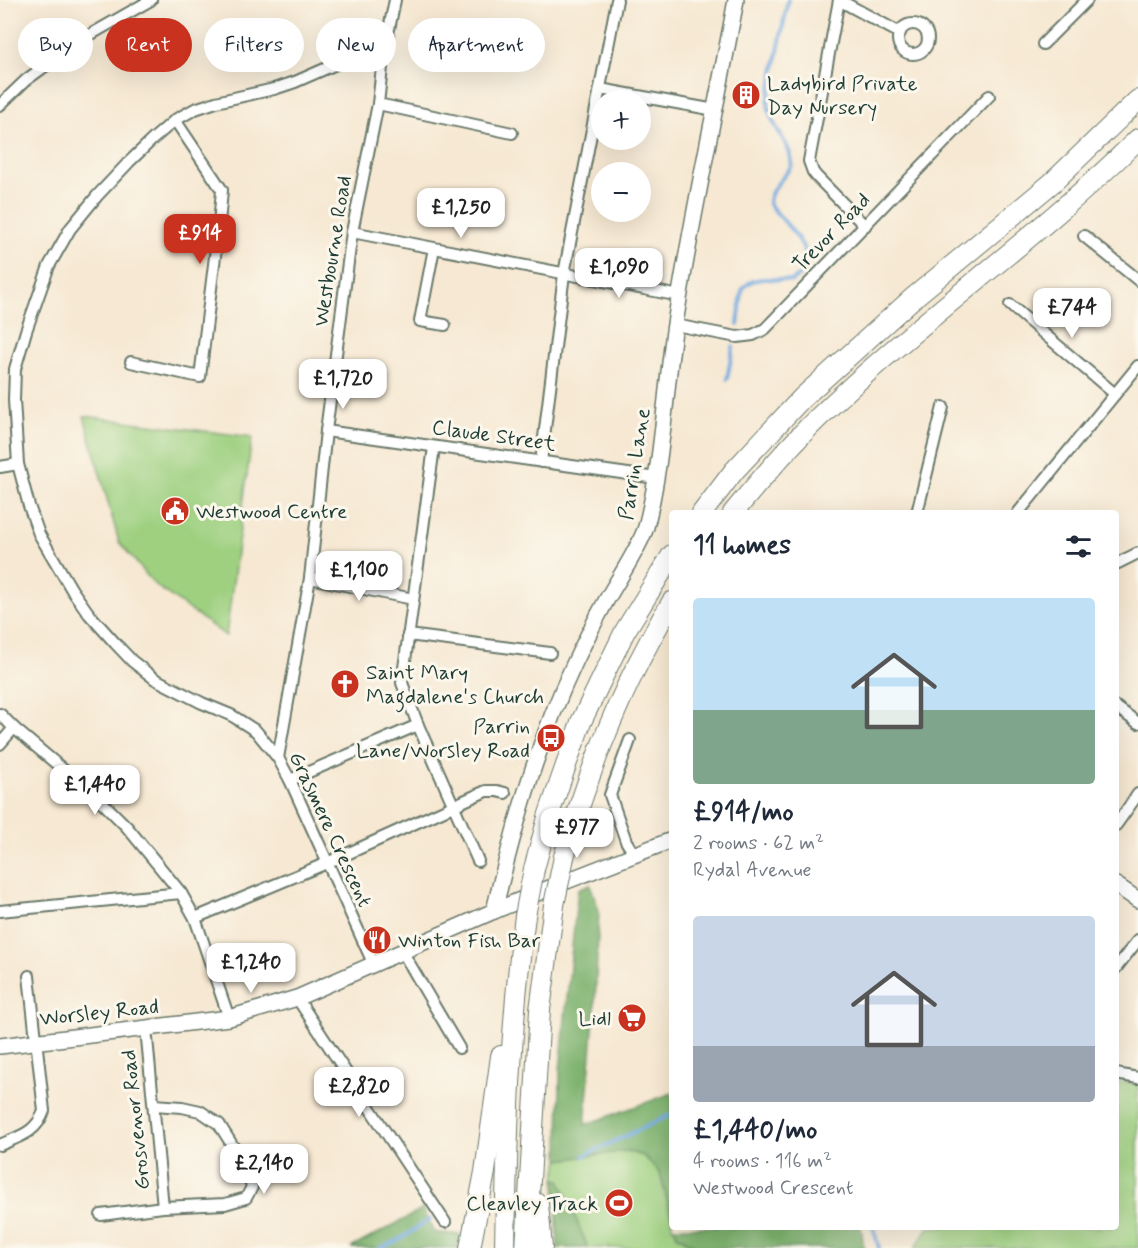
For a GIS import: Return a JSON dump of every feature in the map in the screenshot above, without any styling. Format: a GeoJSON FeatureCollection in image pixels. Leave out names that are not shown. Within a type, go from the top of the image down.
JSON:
{"type":"FeatureCollection","features":[{"type":"Feature","properties":{"kind":"highway"},"geometry":{"type":"LineString","coordinates":[[704,510],[734,471],[802,398],[913,298],[1053,182],[1138,100]]}},
{"type":"Feature","properties":{"kind":"highway"},"geometry":{"type":"LineString","coordinates":[[736,510],[784,452],[818,417],[881,361],[1070,204],[1138,139]]}},
{"type":"Feature","properties":{"kind":"highway"},"geometry":{"type":"LineString","coordinates":[[470,1248],[485,1172],[501,1056],[517,976],[525,916],[534,869],[549,814],[581,722],[625,631],[669,560]]}},
{"type":"Feature","properties":{"kind":"highway"},"geometry":{"type":"LineString","coordinates":[[526,1248],[540,1010],[554,904],[564,857],[590,775],[606,735],[648,644],[669,607]]}},
{"type":"Feature","properties":{"kind":"highway"},"geometry":{"type":"LineString","coordinates":[[505,1248],[517,976]]}},
{"type":"Feature","properties":{"kind":"highway"},"geometry":{"type":"LineString","coordinates":[[532,1169],[539,1209],[542,1248]]}},
{"type":"Feature","properties":{"kind":"main road","name":"Parrin Lane"},"geometry":{"type":"LineString","coordinates":[[495,911],[522,800],[548,727],[574,664],[645,529],[656,478],[675,325],[736,0]]}},
{"type":"Feature","properties":{"kind":"main road","name":"Worsley Road"},"geometry":{"type":"LineString","coordinates":[[0,1046],[229,1018],[297,998],[495,911],[669,841]]}},
{"type":"Feature","properties":{"kind":"main road"},"geometry":{"type":"LineString","coordinates":[[1119,887],[1138,900]]}},
{"type":"Feature","properties":{"kind":"street","name":"Westbourne Road"},"geometry":{"type":"LineString","coordinates":[[391,18],[395,0]]}},
{"type":"Feature","properties":{"kind":"street"},"geometry":{"type":"LineString","coordinates":[[541,462],[564,274],[617,0]]}},
{"type":"Feature","properties":{"kind":"street"},"geometry":{"type":"LineString","coordinates":[[865,226],[817,177],[809,161],[839,0],[900,33]]}},
{"type":"Feature","properties":{"kind":"street"},"geometry":{"type":"LineString","coordinates":[[1043,44],[1087,0]]}},
{"type":"Feature","properties":{"kind":"street"},"geometry":{"type":"LineString","coordinates":[[0,105],[26,80],[81,40],[148,1]]}},
{"type":"Feature","properties":{"kind":"street","name":"Grasmere Crescent"},"geometry":{"type":"LineString","coordinates":[[318,72],[274,89],[216,102],[175,120],[129,162],[70,229],[49,267],[32,312],[15,369],[14,400],[18,464],[28,506],[39,534],[89,614],[132,660],[155,679],[244,723],[264,740],[278,758],[374,965]]}},
{"type":"Feature","properties":{"kind":"street","name":"Westbourne Road"},"geometry":{"type":"LineString","coordinates":[[278,758],[310,578],[326,431],[352,232],[378,104],[381,72]]}},
{"type":"Feature","properties":{"kind":"street"},"geometry":{"type":"LineString","coordinates":[[600,89],[715,110]]}},
{"type":"Feature","properties":{"kind":"street","name":"Trevor Road"},"geometry":{"type":"LineString","coordinates":[[675,325],[745,337],[769,325],[989,96]]}},
{"type":"Feature","properties":{"kind":"street"},"geometry":{"type":"LineString","coordinates":[[378,104],[512,133]]}},
{"type":"Feature","properties":{"kind":"street"},"geometry":{"type":"LineString","coordinates":[[132,362],[201,377],[222,190],[175,120]]}},
{"type":"Feature","properties":{"kind":"street"},"geometry":{"type":"LineString","coordinates":[[352,232],[680,296]]}},
{"type":"Feature","properties":{"kind":"street"},"geometry":{"type":"LineString","coordinates":[[1084,236],[1138,280]]}},
{"type":"Feature","properties":{"kind":"street"},"geometry":{"type":"LineString","coordinates":[[435,248],[420,321],[445,325]]}},
{"type":"Feature","properties":{"kind":"street"},"geometry":{"type":"LineString","coordinates":[[1010,306],[1115,394]]}},
{"type":"Feature","properties":{"kind":"street"},"geometry":{"type":"LineString","coordinates":[[1020,510],[1138,366]]}},
{"type":"Feature","properties":{"kind":"street"},"geometry":{"type":"LineString","coordinates":[[918,510],[943,407]]}},
{"type":"Feature","properties":{"kind":"street","name":"Claude Street"},"geometry":{"type":"LineString","coordinates":[[326,431],[656,478]]}},
{"type":"Feature","properties":{"kind":"street"},"geometry":{"type":"LineString","coordinates":[[434,447],[402,683],[478,861]]}},
{"type":"Feature","properties":{"kind":"street"},"geometry":{"type":"LineString","coordinates":[[0,467],[18,464]]}},
{"type":"Feature","properties":{"kind":"street"},"geometry":{"type":"LineString","coordinates":[[1119,562],[1138,553]]}},
{"type":"Feature","properties":{"kind":"street"},"geometry":{"type":"LineString","coordinates":[[310,578],[413,599]]}},
{"type":"Feature","properties":{"kind":"street"},"geometry":{"type":"LineString","coordinates":[[408,635],[550,653]]}},
{"type":"Feature","properties":{"kind":"street"},"geometry":{"type":"LineString","coordinates":[[1119,709],[1138,723]]}},
{"type":"Feature","properties":{"kind":"street"},"geometry":{"type":"LineString","coordinates":[[0,714],[104,804],[127,827],[181,893],[195,918],[229,1018]]}},
{"type":"Feature","properties":{"kind":"street"},"geometry":{"type":"LineString","coordinates":[[290,780],[418,725]]}},
{"type":"Feature","properties":{"kind":"street"},"geometry":{"type":"LineString","coordinates":[[0,744],[14,728]]}},
{"type":"Feature","properties":{"kind":"street"},"geometry":{"type":"LineString","coordinates":[[630,740],[610,795],[626,841],[634,854]]}},
{"type":"Feature","properties":{"kind":"street"},"geometry":{"type":"LineString","coordinates":[[195,918],[327,863],[486,790],[505,793]]}},
{"type":"Feature","properties":{"kind":"street"},"geometry":{"type":"LineString","coordinates":[[1119,821],[1138,794]]}},
{"type":"Feature","properties":{"kind":"street"},"geometry":{"type":"LineString","coordinates":[[0,911],[181,893]]}},
{"type":"Feature","properties":{"kind":"street"},"geometry":{"type":"LineString","coordinates":[[1119,964],[1138,939]]}},
{"type":"Feature","properties":{"kind":"street"},"geometry":{"type":"LineString","coordinates":[[402,951],[459,1048]]}},
{"type":"Feature","properties":{"kind":"street"},"geometry":{"type":"LineString","coordinates":[[0,1145],[29,1132],[41,1119],[44,1111],[29,976]]}},
{"type":"Feature","properties":{"kind":"street"},"geometry":{"type":"LineString","coordinates":[[297,998],[445,1222]]}},
{"type":"Feature","properties":{"kind":"street","name":"Grosvenor Road"},"geometry":{"type":"LineString","coordinates":[[146,1028],[164,1207]]}},
{"type":"Feature","properties":{"kind":"street"},"geometry":{"type":"LineString","coordinates":[[1119,1074],[1138,1077]]}},
{"type":"Feature","properties":{"kind":"street"},"geometry":{"type":"LineString","coordinates":[[101,1215],[164,1207],[225,1204],[246,1198],[252,1186],[246,1167],[219,1124],[200,1111],[154,1105]]}},
{"type":"Feature","properties":{"kind":"green space"},"geometry":{"type":"Polygon","coordinates":[[[84,416],[252,437],[226,636],[155,585],[119,542],[84,416]]]}},
{"type":"Feature","properties":{"kind":"green space"},"geometry":{"type":"Polygon","coordinates":[[[590,884],[599,910],[595,1007],[585,1125],[669,1094],[669,1208],[660,1173],[644,1156],[626,1151],[559,1160],[560,1070],[578,889],[590,884]]]}},
{"type":"Feature","properties":{"kind":"green space"},"geometry":{"type":"Polygon","coordinates":[[[1119,1081],[1138,1084],[1138,1248],[915,1248],[927,1230],[1119,1230],[1119,1081]]]}},
{"type":"Feature","properties":{"kind":"green space","name":"Cleavley Track"},"geometry":{"type":"Polygon","coordinates":[[[626,1151],[644,1156],[660,1173],[669,1208],[669,1230],[675,1230],[677,1236],[699,1248],[588,1248],[560,1180],[555,1179],[559,1160],[626,1151]]]}},
{"type":"Feature","properties":{"kind":"green space"},"geometry":{"type":"Polygon","coordinates":[[[555,1179],[560,1180],[588,1248],[558,1248],[555,1179]]]}},
{"type":"Feature","properties":{"kind":"green space"},"geometry":{"type":"Polygon","coordinates":[[[423,1209],[434,1232],[461,1235],[458,1248],[351,1248],[423,1209]]]}},
{"type":"Feature","properties":{"kind":"green space"},"geometry":{"type":"Polygon","coordinates":[[[675,1230],[861,1230],[864,1248],[699,1248],[677,1235],[675,1230]]]}},
{"type":"Feature","properties":{"kind":"waterway"},"geometry":{"type":"LineString","coordinates":[[738,325],[742,291],[746,285],[764,279],[792,281],[805,267],[805,251],[800,242],[769,204],[771,193],[792,165],[790,153],[773,122],[768,103],[788,0]]}},
{"type":"Feature","properties":{"kind":"waterway"},"geometry":{"type":"LineString","coordinates":[[727,379],[733,347]]}},
{"type":"Feature","properties":{"kind":"waterway"},"geometry":{"type":"LineString","coordinates":[[584,1156],[669,1115]]}},
{"type":"Feature","properties":{"kind":"waterway"},"geometry":{"type":"LineString","coordinates":[[380,1248],[399,1240],[430,1219]]}},
{"type":"Feature","properties":{"kind":"waterway"},"geometry":{"type":"LineString","coordinates":[[874,1230],[879,1248]]}},
{"type":"Feature","properties":{"kind":"place","name":"Ladybird Private Day Nursery"},"geometry":{"type":"Point","coordinates":[746,95]}},
{"type":"Feature","properties":{"kind":"place","name":"Westwood Centre"},"geometry":{"type":"Point","coordinates":[175,511]}},
{"type":"Feature","properties":{"kind":"place","name":"Saint Mary Magdalene's Church"},"geometry":{"type":"Point","coordinates":[345,684]}},
{"type":"Feature","properties":{"kind":"place","name":"Parrin Lane/Worsley Road"},"geometry":{"type":"Point","coordinates":[551,738]}},
{"type":"Feature","properties":{"kind":"place","name":"Winton Fish Bar"},"geometry":{"type":"Point","coordinates":[377,940]}},
{"type":"Feature","properties":{"kind":"place","name":"Lidl"},"geometry":{"type":"Point","coordinates":[632,1018]}},
{"type":"Feature","properties":{"kind":"place","name":"Cleavley Track"},"geometry":{"type":"Point","coordinates":[619,1203]}}]}
